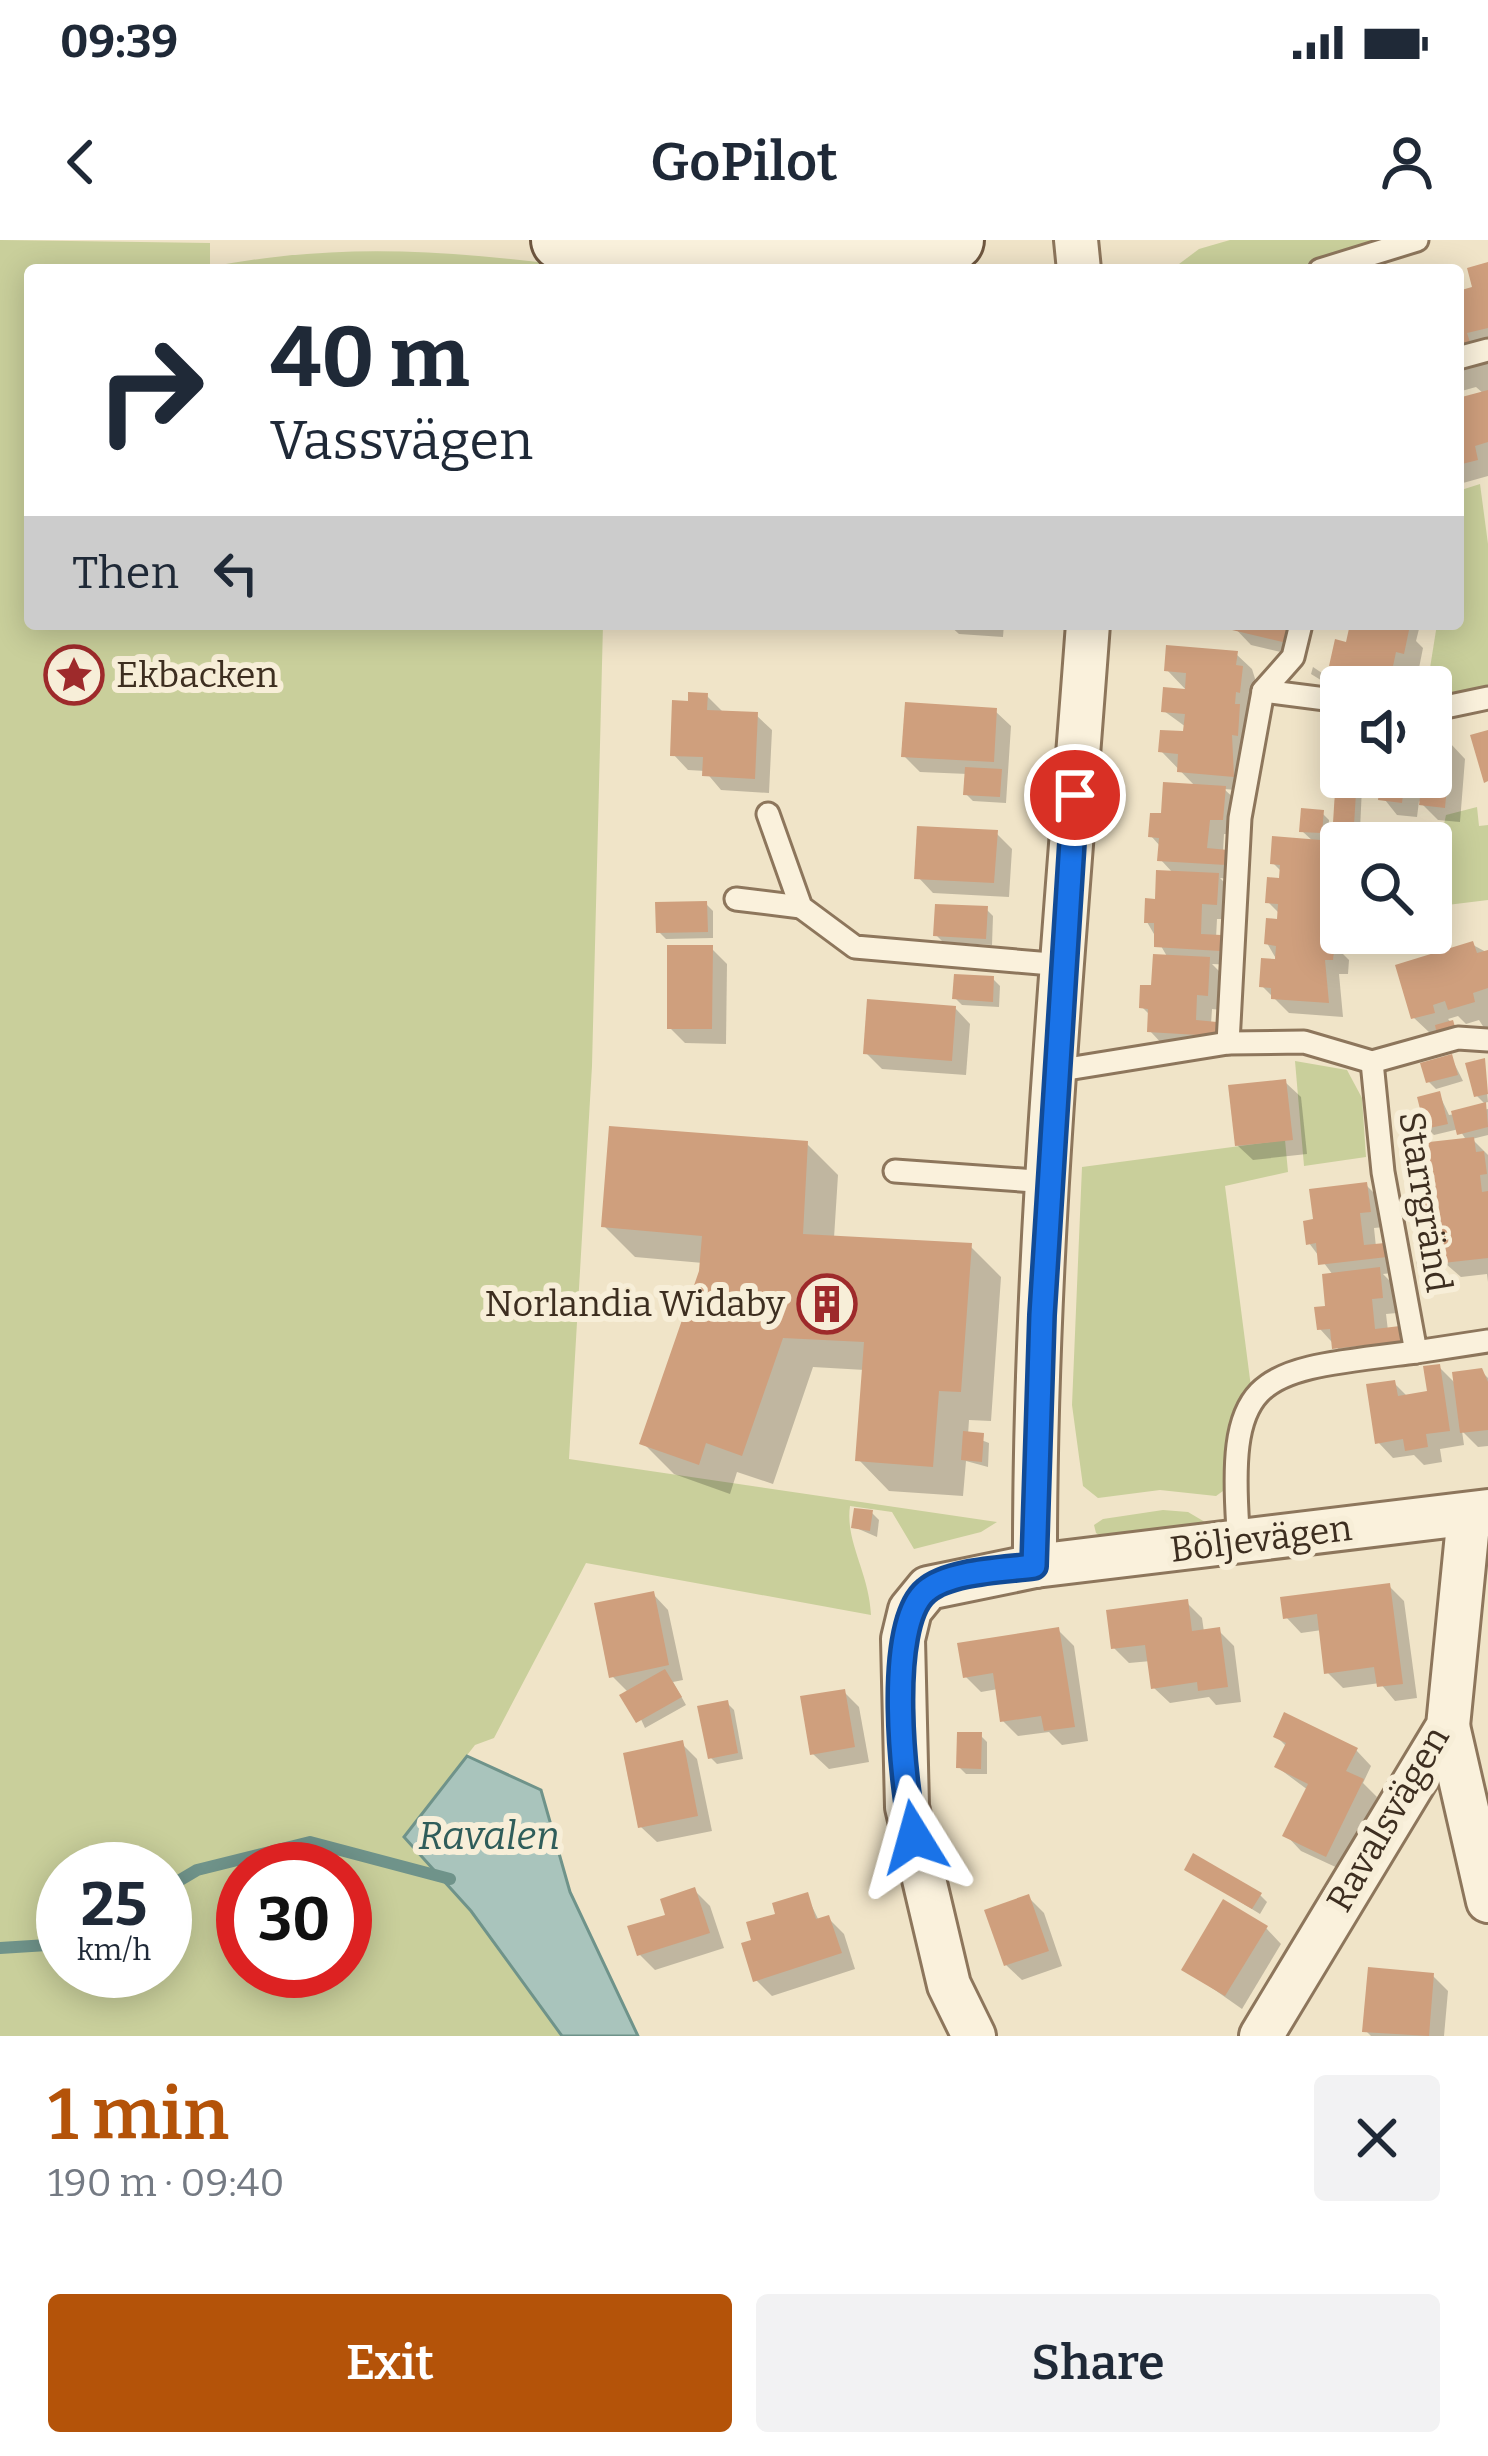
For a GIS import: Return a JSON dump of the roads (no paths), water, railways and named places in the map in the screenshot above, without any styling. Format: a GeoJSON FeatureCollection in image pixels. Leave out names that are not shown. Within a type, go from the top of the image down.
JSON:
{"type":"FeatureCollection","features":[{"type":"Feature","properties":{"kind":"street"},"geometry":{"type":"LineString","coordinates":[[562,240],[626,249],[827,249],[953,240]]}},
{"type":"Feature","properties":{"kind":"street"},"geometry":{"type":"LineString","coordinates":[[1034,1566],[1055,1071],[1088,630]]}},
{"type":"Feature","properties":{"kind":"street","name":"Böljevägen"},"geometry":{"type":"LineString","coordinates":[[974,2036],[949,1985],[908,1807],[903,1639],[910,1610],[928,1588],[1034,1566],[1478,1512]]}},
{"type":"Feature","properties":{"kind":"street","name":"Ravalsvägen"},"geometry":{"type":"LineString","coordinates":[[1261,2036],[1448,1726],[1478,1512]]}},
{"type":"Feature","properties":{"kind":"street"},"geometry":{"type":"LineString","coordinates":[[1448,1726],[1488,1901]]}},
{"type":"Feature","properties":{"kind":"lane"},"geometry":{"type":"LineString","coordinates":[[1339,264],[1417,240]]}},
{"type":"Feature","properties":{"kind":"lane"},"geometry":{"type":"LineString","coordinates":[[1228,1042],[1240,818],[1263,691],[1293,657],[1300,630]]}},
{"type":"Feature","properties":{"kind":"lane"},"geometry":{"type":"LineString","coordinates":[[1263,691],[1320,698]]}},
{"type":"Feature","properties":{"kind":"lane"},"geometry":{"type":"LineString","coordinates":[[1452,706],[1488,698]]}},
{"type":"Feature","properties":{"kind":"lane"},"geometry":{"type":"LineString","coordinates":[[768,814],[801,907]]}},
{"type":"Feature","properties":{"kind":"lane"},"geometry":{"type":"LineString","coordinates":[[736,898],[801,907],[855,947],[1063,965]]}},
{"type":"Feature","properties":{"kind":"lane"},"geometry":{"type":"LineString","coordinates":[[1055,1071],[1228,1042],[1304,1042],[1372,1062],[1458,1038],[1488,1040]]}},
{"type":"Feature","properties":{"kind":"lane","name":"Starrgränd"},"geometry":{"type":"LineString","coordinates":[[1372,1062],[1383,1172],[1416,1352]]}},
{"type":"Feature","properties":{"kind":"lane"},"geometry":{"type":"LineString","coordinates":[[895,1171],[1049,1182]]}},
{"type":"Feature","properties":{"kind":"lane"},"geometry":{"type":"LineString","coordinates":[[1239,1543],[1232,1466],[1243,1412],[1267,1383],[1304,1366],[1488,1341]]}},
{"type":"Feature","properties":{"kind":"water","name":"Ravalen"},"geometry":{"type":"Polygon","coordinates":[[[467,1756],[541,1790],[570,1892],[638,2036],[562,2036],[471,1911],[404,1837],[467,1756]]]}},
{"type":"Feature","properties":{"kind":"waterway","name":"Ravalen"},"geometry":{"type":"LineString","coordinates":[[192,1873],[310,1842],[450,1879]]}},
{"type":"Feature","properties":{"kind":"waterway","name":"Ravalen"},"geometry":{"type":"LineString","coordinates":[[0,1948],[36,1946]]}},
{"type":"Feature","properties":{"kind":"place","name":"Ekbacken"},"geometry":{"type":"Point","coordinates":[74,675]}},
{"type":"Feature","properties":{"kind":"place","name":"Norlandia Widaby"},"geometry":{"type":"Point","coordinates":[827,1304]}}]}
